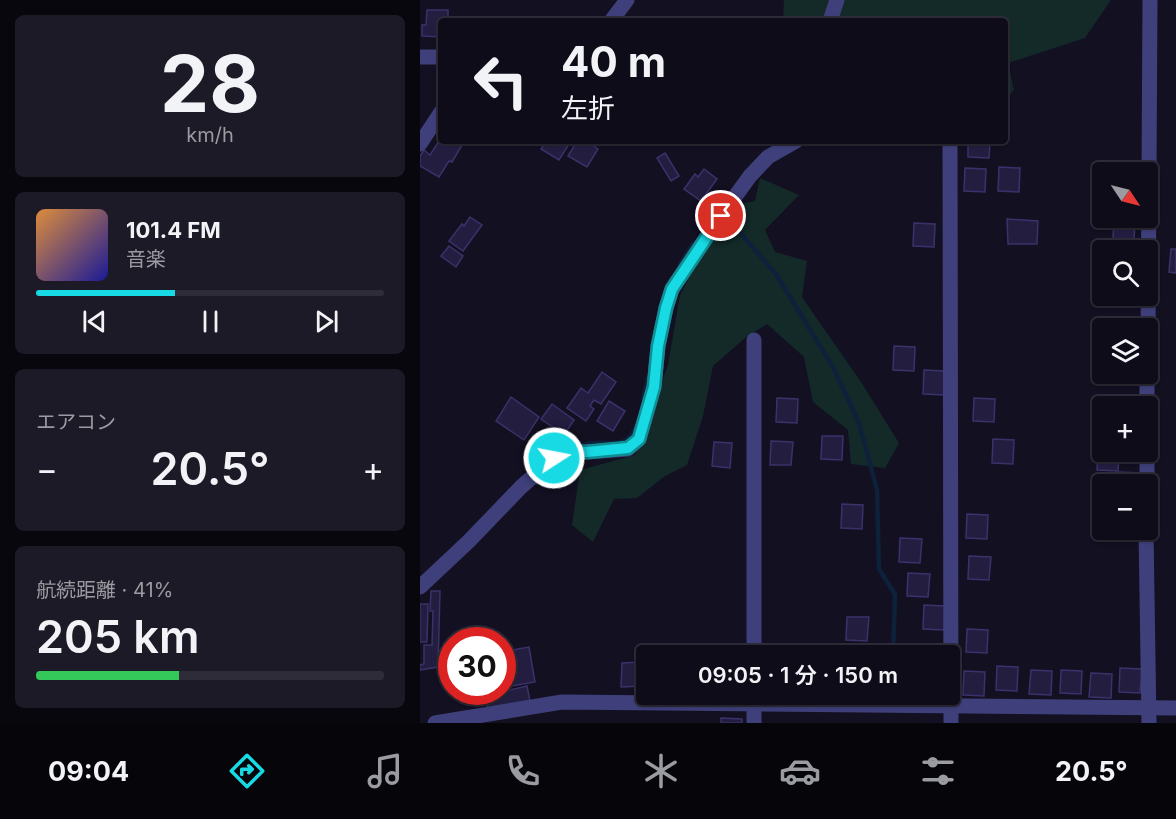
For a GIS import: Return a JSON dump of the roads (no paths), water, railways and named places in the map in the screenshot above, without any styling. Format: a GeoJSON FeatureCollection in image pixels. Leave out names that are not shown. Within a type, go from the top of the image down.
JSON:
{"type":"FeatureCollection","features":[{"type":"Feature","properties":{"kind":"street"},"geometry":{"type":"LineString","coordinates":[[613,18],[627,0]]}},
{"type":"Feature","properties":{"kind":"street"},"geometry":{"type":"LineString","coordinates":[[831,18],[837,0]]}},
{"type":"Feature","properties":{"kind":"street"},"geometry":{"type":"LineString","coordinates":[[1148,318],[1150,0]]}},
{"type":"Feature","properties":{"kind":"street"},"geometry":{"type":"LineString","coordinates":[[420,57],[438,57]]}},
{"type":"Feature","properties":{"kind":"street"},"geometry":{"type":"LineString","coordinates":[[420,144],[438,117]]}},
{"type":"Feature","properties":{"kind":"street"},"geometry":{"type":"LineString","coordinates":[[420,587],[521,487],[554,458],[563,452],[628,448],[639,439],[654,387],[658,346],[672,289],[720,216],[750,176],[768,157],[791,144]]}},
{"type":"Feature","properties":{"kind":"street"},"geometry":{"type":"LineString","coordinates":[[950,144],[951,723]]}},
{"type":"Feature","properties":{"kind":"street"},"geometry":{"type":"LineString","coordinates":[[754,340],[754,645]]}},
{"type":"Feature","properties":{"kind":"street"},"geometry":{"type":"LineString","coordinates":[[1146,540],[1149,715]]}},
{"type":"Feature","properties":{"kind":"street"},"geometry":{"type":"LineString","coordinates":[[435,723],[562,702],[636,701]]}},
{"type":"Feature","properties":{"kind":"street"},"geometry":{"type":"LineString","coordinates":[[754,705],[754,723]]}},
{"type":"Feature","properties":{"kind":"street"},"geometry":{"type":"LineString","coordinates":[[923,705],[1149,715],[1176,708]]}},
{"type":"Feature","properties":{"kind":"waterway"},"geometry":{"type":"LineString","coordinates":[[723,218],[734,226],[776,274],[834,369],[859,423],[877,490],[879,569],[895,594],[893,645]]}},
{"type":"Feature","properties":{"kind":"waterway"},"geometry":{"type":"LineString","coordinates":[[680,264],[693,244]]}},
{"type":"Feature","properties":{"kind":"waterway"},"geometry":{"type":"LineString","coordinates":[[643,399],[648,378]]}},
{"type":"Feature","properties":{"kind":"waterway"},"geometry":{"type":"LineString","coordinates":[[580,446],[592,443],[623,442],[628,439],[636,427]]}}]}
